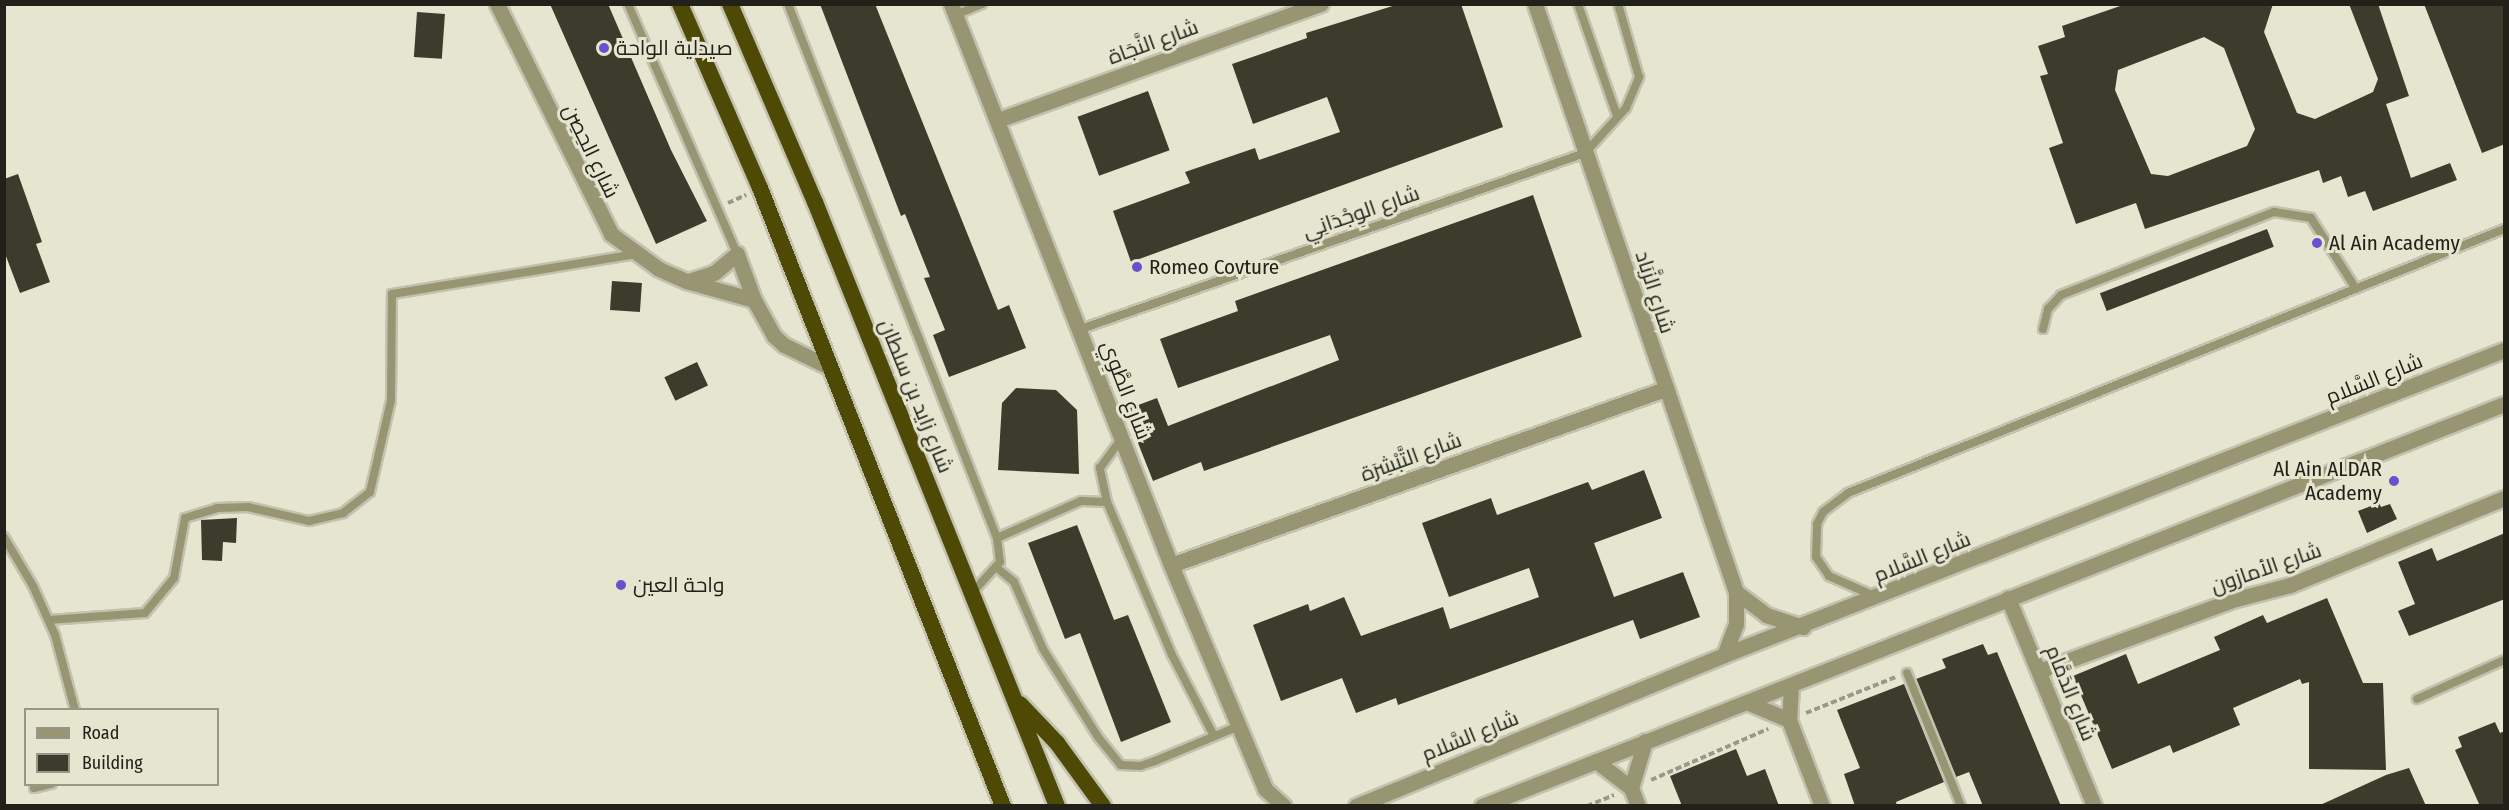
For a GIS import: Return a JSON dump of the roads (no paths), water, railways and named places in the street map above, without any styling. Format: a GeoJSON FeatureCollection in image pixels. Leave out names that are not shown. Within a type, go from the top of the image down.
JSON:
{"type":"FeatureCollection","features":[{"type":"Feature","properties":{"kind":"highway"},"geometry":{"type":"LineString","coordinates":[[680,4],[760,188],[1004,806]]}},
{"type":"Feature","properties":{"kind":"highway","name":"شارع زايد بن سلطان"},"geometry":{"type":"LineString","coordinates":[[730,4],[815,202],[1057,806]]}},
{"type":"Feature","properties":{"kind":"highway"},"geometry":{"type":"LineString","coordinates":[[1013,697],[1057,743],[1102,806]]}},
{"type":"Feature","properties":{"kind":"street","name":"شارع الحِصِن"},"geometry":{"type":"LineString","coordinates":[[497,4],[601,220],[635,254],[686,281],[754,300]]}},
{"type":"Feature","properties":{"kind":"street","name":"شارع النَّجَاة"},"geometry":{"type":"LineString","coordinates":[[998,120],[1322,4]]}},
{"type":"Feature","properties":{"kind":"street","name":"شارع الزَّبَاد"},"geometry":{"type":"LineString","coordinates":[[1535,4],[1736,592],[1736,624],[1724,655]]}},
{"type":"Feature","properties":{"kind":"street","name":"شارع الطَّوِي"},"geometry":{"type":"LineString","coordinates":[[953,10],[1081,329],[1171,565],[1265,789],[1284,806]]}},
{"type":"Feature","properties":{"kind":"street"},"geometry":{"type":"LineString","coordinates":[[686,281],[714,273],[737,254],[754,300],[774,336],[784,345],[831,368]]}},
{"type":"Feature","properties":{"kind":"street","name":"شارع السَّلام"},"geometry":{"type":"LineString","coordinates":[[1356,806],[1724,655],[1803,627],[2505,350]]}},
{"type":"Feature","properties":{"kind":"street","name":"شارع التَّبْشِرَة"},"geometry":{"type":"LineString","coordinates":[[1171,565],[1665,389]]}},
{"type":"Feature","properties":{"kind":"street"},"geometry":{"type":"LineString","coordinates":[[1482,806],[2505,404]]}},
{"type":"Feature","properties":{"kind":"street","name":"شارع الأمازون"},"geometry":{"type":"LineString","coordinates":[[2039,671],[2236,599],[2290,585],[2505,498]]}},
{"type":"Feature","properties":{"kind":"street"},"geometry":{"type":"LineString","coordinates":[[1736,592],[1766,615],[1803,627]]}},
{"type":"Feature","properties":{"kind":"street","name":"شارع الدَمَّام"},"geometry":{"type":"LineString","coordinates":[[2008,598],[2094,806]]}},
{"type":"Feature","properties":{"kind":"street"},"geometry":{"type":"LineString","coordinates":[[1791,685],[1789,720],[1822,806]]}},
{"type":"Feature","properties":{"kind":"street"},"geometry":{"type":"LineString","coordinates":[[1749,703],[1789,720]]}},
{"type":"Feature","properties":{"kind":"street"},"geometry":{"type":"LineString","coordinates":[[1631,788],[1645,741]]}},
{"type":"Feature","properties":{"kind":"street"},"geometry":{"type":"LineString","coordinates":[[1596,761],[1631,788],[1638,806]]}},
{"type":"Feature","properties":{"kind":"street","name":"شارع الطَّوِي"},"geometry":{"type":"LineString","coordinates":[[1263,806],[1265,789]]}},
{"type":"Feature","properties":{"kind":"lane"},"geometry":{"type":"LineString","coordinates":[[627,4],[737,254]]}},
{"type":"Feature","properties":{"kind":"lane"},"geometry":{"type":"LineString","coordinates":[[788,4],[997,538],[1001,553],[997,568],[971,595]]}},
{"type":"Feature","properties":{"kind":"lane"},"geometry":{"type":"LineString","coordinates":[[953,10],[982,4]]}},
{"type":"Feature","properties":{"kind":"lane"},"geometry":{"type":"LineString","coordinates":[[1578,4],[1617,116]]}},
{"type":"Feature","properties":{"kind":"lane"},"geometry":{"type":"LineString","coordinates":[[1586,153],[1631,100],[1639,77],[1618,4]]}},
{"type":"Feature","properties":{"kind":"lane","name":"شارع الوِجْدَانِي"},"geometry":{"type":"LineString","coordinates":[[1081,329],[1586,153]]}},
{"type":"Feature","properties":{"kind":"lane"},"geometry":{"type":"LineString","coordinates":[[2043,329],[2048,309],[2061,295],[2274,212],[2311,218],[2356,289]]}},
{"type":"Feature","properties":{"kind":"lane"},"geometry":{"type":"LineString","coordinates":[[1879,597],[1829,576],[1816,557],[1817,524],[1823,512],[1840,498],[2505,229]]}},
{"type":"Feature","properties":{"kind":"lane"},"geometry":{"type":"LineString","coordinates":[[49,620],[146,614],[174,578],[185,518],[217,508],[248,507],[309,521],[343,513],[370,492],[391,400],[392,294],[635,254]]}},
{"type":"Feature","properties":{"kind":"lane"},"geometry":{"type":"LineString","coordinates":[[1122,438],[1100,468],[1107,502],[1172,655],[1214,736]]}},
{"type":"Feature","properties":{"kind":"lane"},"geometry":{"type":"LineString","coordinates":[[997,538],[1081,501],[1107,502]]}},
{"type":"Feature","properties":{"kind":"lane"},"geometry":{"type":"LineString","coordinates":[[4,537],[49,620],[74,708]]}},
{"type":"Feature","properties":{"kind":"lane"},"geometry":{"type":"LineString","coordinates":[[997,568],[1014,582],[1043,649],[1115,761],[1140,766],[1239,726]]}},
{"type":"Feature","properties":{"kind":"lane"},"geometry":{"type":"LineString","coordinates":[[2417,699],[2505,660]]}},
{"type":"Feature","properties":{"kind":"lane"},"geometry":{"type":"LineString","coordinates":[[1907,673],[1961,806]]}},
{"type":"Feature","properties":{"kind":"lane"},"geometry":{"type":"LineString","coordinates":[[34,788],[42,786]]}},
{"type":"Feature","properties":{"kind":"place","name":"صيدلية الواحة"},"geometry":{"type":"Point","coordinates":[604,48]}},
{"type":"Feature","properties":{"kind":"place","name":"Al Ain Academy"},"geometry":{"type":"Point","coordinates":[2317,243]}},
{"type":"Feature","properties":{"kind":"place","name":"Romeo Covture"},"geometry":{"type":"Point","coordinates":[1137,267]}},
{"type":"Feature","properties":{"kind":"place","name":"Al Ain ALDAR Academy"},"geometry":{"type":"Point","coordinates":[2394,481]}},
{"type":"Feature","properties":{"kind":"place","name":"واحة العين"},"geometry":{"type":"Point","coordinates":[621,585]}}]}
